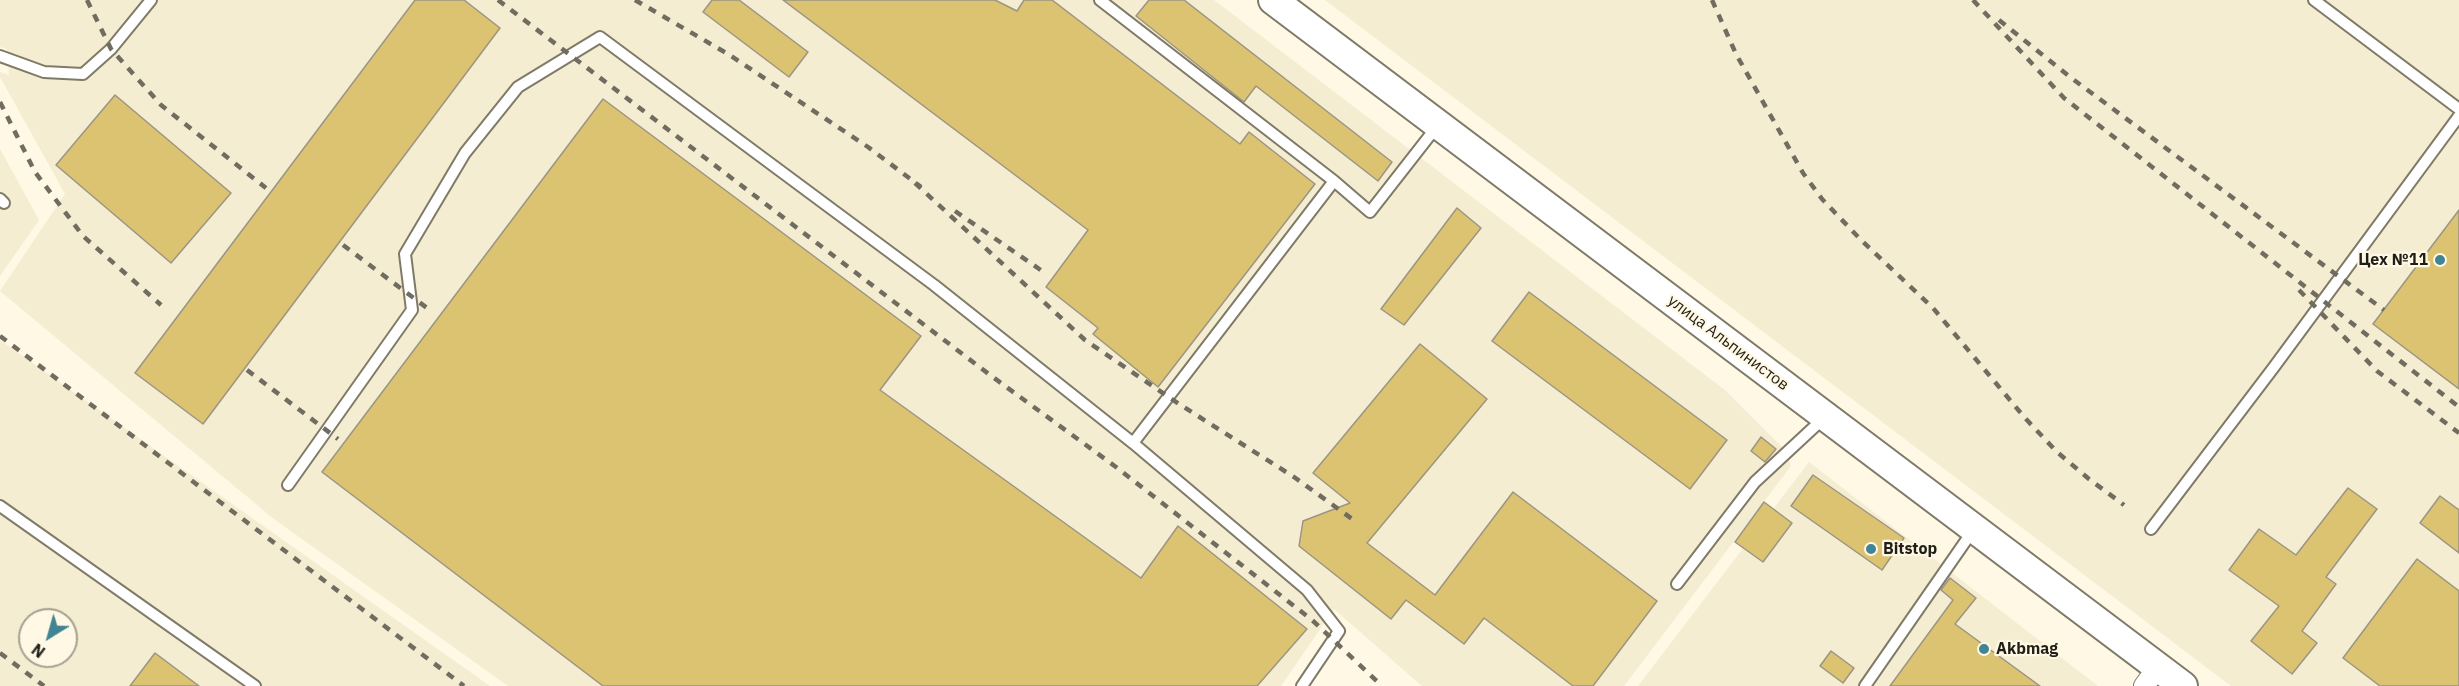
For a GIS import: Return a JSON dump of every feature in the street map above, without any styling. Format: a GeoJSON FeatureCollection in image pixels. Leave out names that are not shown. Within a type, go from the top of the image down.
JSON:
{"type":"FeatureCollection","features":[{"type":"Feature","properties":{"kind":"main road","name":"улица Альпинистов"},"geometry":{"type":"LineString","coordinates":[[1273,0],[1974,529],[2151,677],[2182,686]]}},
{"type":"Feature","properties":{"kind":"lane"},"geometry":{"type":"LineString","coordinates":[[0,56],[44,72],[83,74],[111,49],[151,0]]}},
{"type":"Feature","properties":{"kind":"lane"},"geometry":{"type":"LineString","coordinates":[[1100,0],[1334,181],[1370,212],[1438,125]]}},
{"type":"Feature","properties":{"kind":"lane"},"geometry":{"type":"LineString","coordinates":[[2314,0],[2459,109]]}},
{"type":"Feature","properties":{"kind":"lane"},"geometry":{"type":"LineString","coordinates":[[288,485],[412,310],[405,254],[465,153],[518,87],[600,37],[934,285],[1133,443],[1307,590],[1339,631],[1302,686]]}},
{"type":"Feature","properties":{"kind":"lane"},"geometry":{"type":"LineString","coordinates":[[2151,529],[2459,116]]}},
{"type":"Feature","properties":{"kind":"lane"},"geometry":{"type":"LineString","coordinates":[[1133,443],[1334,181]]}},
{"type":"Feature","properties":{"kind":"lane"},"geometry":{"type":"LineString","coordinates":[[1677,584],[1755,482],[1826,417]]}},
{"type":"Feature","properties":{"kind":"lane"},"geometry":{"type":"LineString","coordinates":[[0,507],[255,686]]}},
{"type":"Feature","properties":{"kind":"lane"},"geometry":{"type":"LineString","coordinates":[[1865,686],[1974,529]]}},
{"type":"Feature","properties":{"kind":"shaded area"},"geometry":{"type":"Polygon","coordinates":[[[0,0],[1214,0],[1725,390],[1786,451],[1791,466],[1624,686],[1422,686],[1334,609],[1281,686],[508,686],[274,519],[0,291],[65,194],[0,77],[0,72],[9,75],[7,49],[0,47],[0,0]]]}},
{"type":"Feature","properties":{"kind":"shaded area"},"geometry":{"type":"Polygon","coordinates":[[[1325,0],[2459,0],[2459,686],[2231,686],[1325,0]]]}},
{"type":"Feature","properties":{"kind":"shaded area"},"geometry":{"type":"Polygon","coordinates":[[[0,149],[39,220],[0,276],[0,149]]]}},
{"type":"Feature","properties":{"kind":"shaded area"},"geometry":{"type":"Polygon","coordinates":[[[0,340],[490,686],[0,686],[0,340]]]}},
{"type":"Feature","properties":{"kind":"shaded area"},"geometry":{"type":"Polygon","coordinates":[[[1809,462],[2098,686],[1638,686],[1809,462]]]}},
{"type":"Feature","properties":{"kind":"building"},"geometry":{"type":"Polygon","coordinates":[[[415,0],[464,0],[500,28],[203,424],[135,373],[415,0]]]}},
{"type":"Feature","properties":{"kind":"building"},"geometry":{"type":"Polygon","coordinates":[[[712,0],[739,0],[808,52],[789,77],[703,12],[712,0]]]}},
{"type":"Feature","properties":{"kind":"building"},"geometry":{"type":"Polygon","coordinates":[[[783,0],[995,0],[1017,11],[1024,0],[1052,0],[1240,144],[1249,132],[1315,184],[1158,387],[1093,334],[1098,328],[1046,287],[1088,230],[783,0]]]}},
{"type":"Feature","properties":{"kind":"building"},"geometry":{"type":"Polygon","coordinates":[[[1149,0],[1184,0],[1392,162],[1378,181],[1256,86],[1244,102],[1136,16],[1149,0]]]}},
{"type":"Feature","properties":{"kind":"building"},"geometry":{"type":"Polygon","coordinates":[[[115,95],[231,193],[171,263],[56,165],[115,95]]]}},
{"type":"Feature","properties":{"kind":"building"},"geometry":{"type":"Polygon","coordinates":[[[603,99],[921,336],[880,390],[1141,578],[1178,526],[1307,629],[1257,686],[603,686],[322,472],[603,99]]]}},
{"type":"Feature","properties":{"kind":"building"},"geometry":{"type":"Polygon","coordinates":[[[1457,208],[1481,228],[1404,325],[1381,309],[1457,208]]]}},
{"type":"Feature","properties":{"kind":"building","name":"Цех №11"},"geometry":{"type":"Polygon","coordinates":[[[2459,210],[2459,389],[2373,324],[2459,210]]]}},
{"type":"Feature","properties":{"kind":"building"},"geometry":{"type":"Polygon","coordinates":[[[1529,292],[1727,440],[1690,489],[1492,341],[1529,292]]]}},
{"type":"Feature","properties":{"kind":"building"},"geometry":{"type":"Polygon","coordinates":[[[1420,344],[1487,399],[1367,543],[1435,595],[1513,492],[1657,601],[1593,686],[1573,686],[1484,618],[1464,644],[1406,600],[1391,619],[1299,546],[1303,521],[1350,503],[1313,473],[1420,344]]]}},
{"type":"Feature","properties":{"kind":"building"},"geometry":{"type":"Polygon","coordinates":[[[1761,437],[1776,449],[1765,462],[1751,451],[1761,437]]]}},
{"type":"Feature","properties":{"kind":"building"},"geometry":{"type":"Polygon","coordinates":[[[1813,475],[1904,538],[1882,570],[1791,506],[1813,475]]]}},
{"type":"Feature","properties":{"kind":"building"},"geometry":{"type":"Polygon","coordinates":[[[2348,488],[2377,509],[2326,577],[2336,584],[2302,631],[2317,643],[2292,674],[2251,641],[2279,606],[2229,570],[2259,529],[2296,555],[2348,488]]]}},
{"type":"Feature","properties":{"kind":"building"},"geometry":{"type":"Polygon","coordinates":[[[2440,496],[2459,510],[2459,553],[2420,523],[2440,496]]]}},
{"type":"Feature","properties":{"kind":"building"},"geometry":{"type":"Polygon","coordinates":[[[1764,502],[1792,523],[1763,562],[1735,542],[1764,502]]]}},
{"type":"Feature","properties":{"kind":"building"},"geometry":{"type":"Polygon","coordinates":[[[2417,559],[2459,591],[2459,686],[2380,686],[2343,658],[2417,559]]]}},
{"type":"Feature","properties":{"kind":"building"},"geometry":{"type":"Polygon","coordinates":[[[1950,578],[1976,598],[1955,624],[2040,686],[1890,686],[1953,600],[1941,590],[1950,578]]]}},
{"type":"Feature","properties":{"kind":"building"},"geometry":{"type":"Polygon","coordinates":[[[1831,651],[1854,668],[1843,683],[1820,666],[1831,651]]]}},
{"type":"Feature","properties":{"kind":"building"},"geometry":{"type":"Polygon","coordinates":[[[155,653],[199,686],[130,686],[155,653]]]}},
{"type":"Feature","properties":{"kind":"railway"},"geometry":{"type":"LineString","coordinates":[[87,0],[111,49],[161,105],[266,188]]}},
{"type":"Feature","properties":{"kind":"railway"},"geometry":{"type":"LineString","coordinates":[[498,0],[990,375],[1116,467],[1312,620],[1382,686]]}},
{"type":"Feature","properties":{"kind":"railway"},"geometry":{"type":"LineString","coordinates":[[635,0],[728,54],[868,147],[921,187]]}},
{"type":"Feature","properties":{"kind":"railway"},"geometry":{"type":"LineString","coordinates":[[1712,0],[1736,54],[1803,173],[1822,199],[1862,241],[1933,308],[2025,418],[2057,452],[2124,505]]}},
{"type":"Feature","properties":{"kind":"railway"},"geometry":{"type":"LineString","coordinates":[[1973,0],[2064,98],[2459,407]]}},
{"type":"Feature","properties":{"kind":"railway"},"geometry":{"type":"LineString","coordinates":[[1999,20],[2070,77],[2384,310]]}},
{"type":"Feature","properties":{"kind":"railway"},"geometry":{"type":"LineString","coordinates":[[0,102],[35,172],[83,236],[161,305]]}},
{"type":"Feature","properties":{"kind":"railway"},"geometry":{"type":"LineString","coordinates":[[915,183],[1085,340],[1179,404],[1294,477],[1355,521]]}},
{"type":"Feature","properties":{"kind":"railway"},"geometry":{"type":"LineString","coordinates":[[955,211],[1045,273]]}},
{"type":"Feature","properties":{"kind":"railway"},"geometry":{"type":"LineString","coordinates":[[343,245],[431,311]]}},
{"type":"Feature","properties":{"kind":"railway"},"geometry":{"type":"LineString","coordinates":[[2299,290],[2377,371],[2459,433]]}},
{"type":"Feature","properties":{"kind":"railway"},"geometry":{"type":"LineString","coordinates":[[0,336],[464,686]]}},
{"type":"Feature","properties":{"kind":"railway"},"geometry":{"type":"LineString","coordinates":[[247,370],[338,439]]}},
{"type":"Feature","properties":{"kind":"railway"},"geometry":{"type":"LineString","coordinates":[[0,653],[44,686]]}},
{"type":"Feature","properties":{"kind":"place","name":"Цех №11"},"geometry":{"type":"Point","coordinates":[2440,260]}},
{"type":"Feature","properties":{"kind":"place","name":"Bitstop"},"geometry":{"type":"Point","coordinates":[1871,549]}},
{"type":"Feature","properties":{"kind":"place","name":"Akbmag"},"geometry":{"type":"Point","coordinates":[1984,649]}}]}
